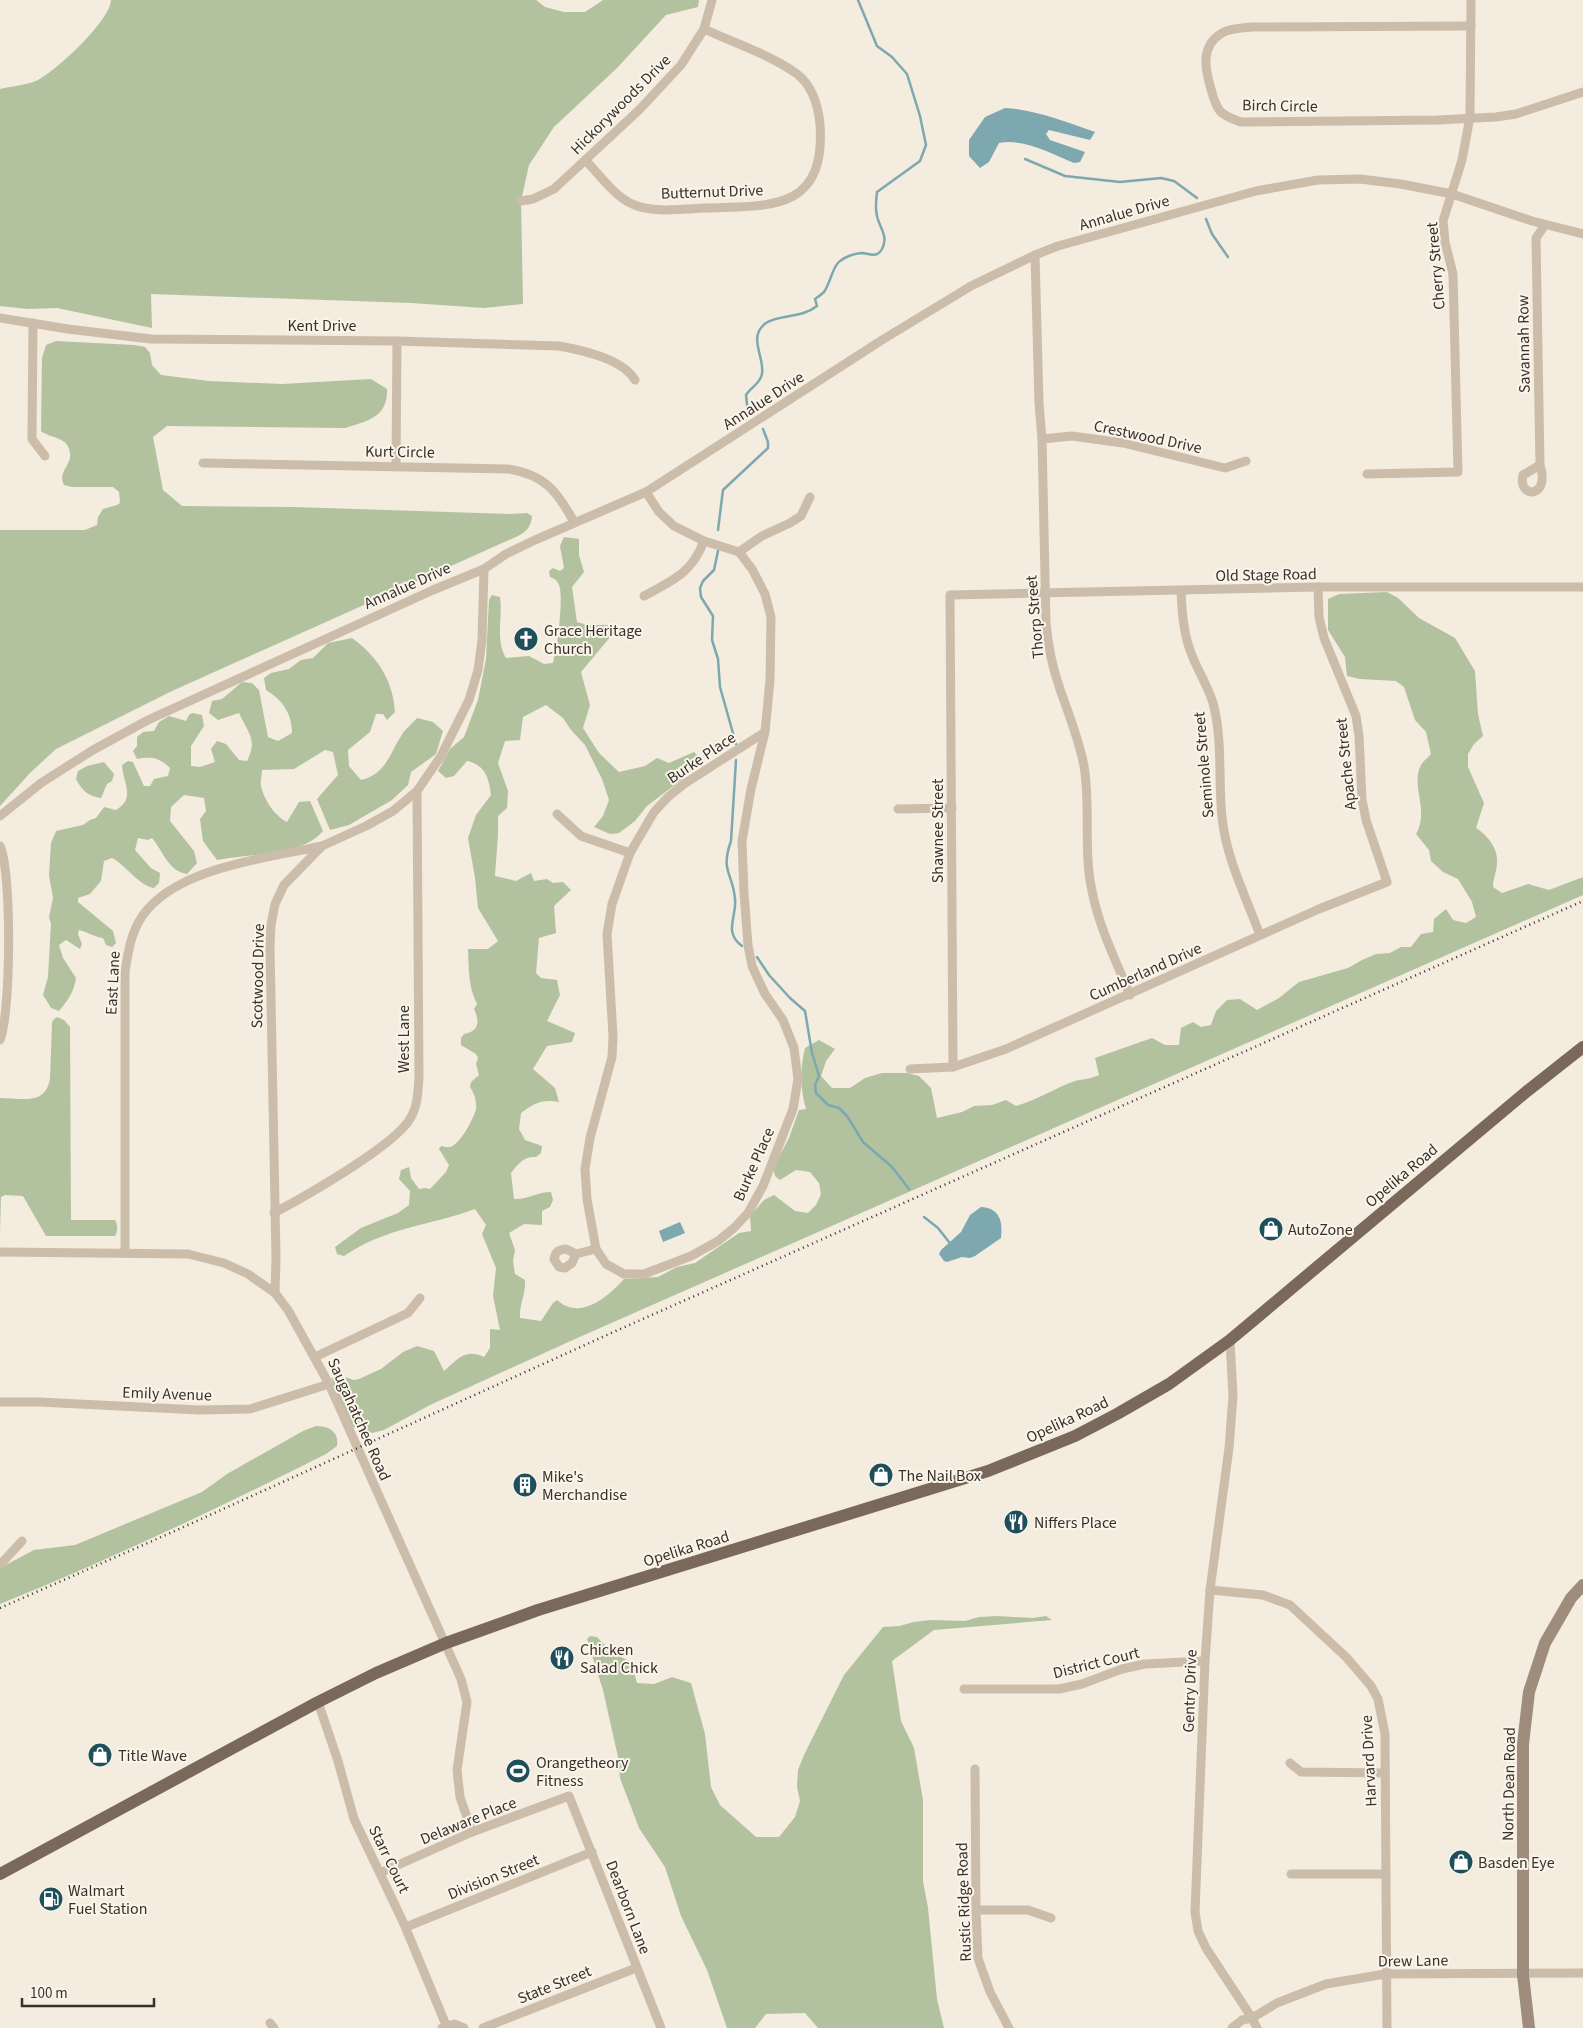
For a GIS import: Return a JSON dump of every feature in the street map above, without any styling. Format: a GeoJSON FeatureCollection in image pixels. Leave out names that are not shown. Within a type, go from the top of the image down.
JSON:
{"type":"FeatureCollection","features":[{"type":"Feature","properties":{"kind":"main road","name":"Opelika Road"},"geometry":{"type":"LineString","coordinates":[[0,1874],[318,1702],[376,1673],[446,1643],[540,1610],[915,1494],[1032,1454],[1075,1436],[1126,1410],[1198,1364],[1230,1340],[1526,1092],[1583,1047]]}},
{"type":"Feature","properties":{"kind":"street","name":"Hickorywoods Drive"},"geometry":{"type":"LineString","coordinates":[[521,201],[539,197],[554,189],[639,110],[681,66],[704,29],[712,0]]}},
{"type":"Feature","properties":{"kind":"street","name":"Cherry Street"},"geometry":{"type":"LineString","coordinates":[[1367,474],[1458,472],[1453,274],[1445,242],[1443,222],[1462,160],[1470,117],[1471,0]]}},
{"type":"Feature","properties":{"kind":"street","name":"Birch Circle"},"geometry":{"type":"LineString","coordinates":[[1471,26],[1262,27],[1232,29],[1222,32],[1213,40],[1207,50],[1205,61],[1215,101],[1220,112],[1241,122],[1438,120],[1496,117],[1516,114],[1583,92]]}},
{"type":"Feature","properties":{"kind":"street","name":"Butternut Drive"},"geometry":{"type":"LineString","coordinates":[[586,161],[615,192],[640,207],[671,209],[765,206],[785,201],[808,184],[816,166],[820,133],[818,107],[811,89],[798,74],[771,59],[704,29]]}},
{"type":"Feature","properties":{"kind":"street","name":"Annalue Drive"},"geometry":{"type":"LineString","coordinates":[[0,816],[41,783],[93,750],[148,720],[416,597],[484,568],[506,554],[574,522],[646,492],[882,340],[972,286],[1035,255],[1165,215],[1256,191],[1318,180],[1360,179],[1401,184],[1452,194],[1545,225],[1583,234]]}},
{"type":"Feature","properties":{"kind":"street","name":"Savannah Row"},"geometry":{"type":"LineString","coordinates":[[1540,465],[1536,238],[1545,225]]}},
{"type":"Feature","properties":{"kind":"street","name":"Thorp Street"},"geometry":{"type":"LineString","coordinates":[[1035,255],[1046,623],[1053,666],[1084,765],[1087,786],[1088,859],[1091,890],[1096,910],[1130,995]]}},
{"type":"Feature","properties":{"kind":"street","name":"Kent Drive"},"geometry":{"type":"LineString","coordinates":[[0,318],[68,329],[151,338],[397,341],[559,346],[580,350],[626,368],[635,380]]}},
{"type":"Feature","properties":{"kind":"street"},"geometry":{"type":"LineString","coordinates":[[33,323],[32,438],[45,456]]}},
{"type":"Feature","properties":{"kind":"street"},"geometry":{"type":"LineString","coordinates":[[396,466],[397,341]]}},
{"type":"Feature","properties":{"kind":"street","name":"Crestwood Drive"},"geometry":{"type":"LineString","coordinates":[[1042,439],[1072,436],[1123,443],[1225,468],[1246,461]]}},
{"type":"Feature","properties":{"kind":"street","name":"Kurt Circle"},"geometry":{"type":"LineString","coordinates":[[202,463],[500,468],[524,471],[535,476],[552,489],[564,504],[574,522]]}},
{"type":"Feature","properties":{"kind":"street"},"geometry":{"type":"LineString","coordinates":[[646,492],[659,512],[674,526],[704,540],[739,552],[762,536],[801,516],[810,497]]}},
{"type":"Feature","properties":{"kind":"street"},"geometry":{"type":"LineString","coordinates":[[644,596],[676,578],[692,565],[698,556],[704,540]]}},
{"type":"Feature","properties":{"kind":"street","name":"Burke Place"},"geometry":{"type":"LineString","coordinates":[[739,552],[752,569],[765,594],[771,617],[771,672],[766,732],[751,789],[742,841],[744,893],[752,966],[765,994],[783,1020],[794,1048],[798,1079],[793,1109],[763,1186],[748,1213],[734,1228],[718,1241],[691,1256],[644,1274],[633,1275],[614,1270],[606,1264],[596,1249],[587,1199],[586,1158],[612,1057],[613,1036],[607,934],[612,904],[630,853],[654,812],[684,784],[766,732]]}},
{"type":"Feature","properties":{"kind":"street","name":"Scotwood Drive"},"geometry":{"type":"LineString","coordinates":[[275,1293],[270,925],[275,904],[284,884],[322,846],[366,826],[393,811],[417,791],[441,756],[470,700],[478,670],[482,640],[484,568]]}},
{"type":"Feature","properties":{"kind":"street","name":"Old Stage Road"},"geometry":{"type":"LineString","coordinates":[[950,595],[1318,587],[1583,587]]}},
{"type":"Feature","properties":{"kind":"street","name":"Apache Street"},"geometry":{"type":"LineString","coordinates":[[1318,587],[1319,617],[1324,638],[1356,716],[1360,736],[1362,799],[1366,820],[1387,882]]}},
{"type":"Feature","properties":{"kind":"street","name":"Seminole Street"},"geometry":{"type":"LineString","coordinates":[[1181,591],[1188,647],[1208,690],[1217,724],[1222,817],[1227,848],[1260,935]]}},
{"type":"Feature","properties":{"kind":"street","name":"Shawnee Street"},"geometry":{"type":"LineString","coordinates":[[950,595],[953,1067]]}},
{"type":"Feature","properties":{"kind":"street","name":"West Lane"},"geometry":{"type":"LineString","coordinates":[[274,1213],[364,1158],[398,1134],[411,1118],[418,1097],[419,1076],[417,791]]}},
{"type":"Feature","properties":{"kind":"street"},"geometry":{"type":"LineString","coordinates":[[898,809],[952,808]]}},
{"type":"Feature","properties":{"kind":"street"},"geometry":{"type":"LineString","coordinates":[[557,814],[582,836],[630,853]]}},
{"type":"Feature","properties":{"kind":"street"},"geometry":{"type":"LineString","coordinates":[[0,846],[4,854],[7,876],[8,939],[7,1001],[4,1031],[0,1040]]}},
{"type":"Feature","properties":{"kind":"street","name":"East Lane"},"geometry":{"type":"LineString","coordinates":[[125,1253],[125,972],[129,942],[143,915],[164,893],[190,878],[248,862],[322,846]]}},
{"type":"Feature","properties":{"kind":"street","name":"Cumberland Drive"},"geometry":{"type":"LineString","coordinates":[[910,1069],[953,1067],[1006,1049],[1319,909],[1387,882]]}},
{"type":"Feature","properties":{"kind":"street"},"geometry":{"type":"LineString","coordinates":[[576,1254],[596,1249]]}},
{"type":"Feature","properties":{"kind":"street","name":"Saugahatchee Road"},"geometry":{"type":"LineString","coordinates":[[0,1252],[174,1253],[201,1256],[243,1271],[275,1293],[288,1310],[329,1384],[461,1679],[467,1702],[457,1770],[460,1797],[472,1832]]}},
{"type":"Feature","properties":{"kind":"street"},"geometry":{"type":"LineString","coordinates":[[315,1357],[408,1313],[420,1298]]}},
{"type":"Feature","properties":{"kind":"street","name":"Gentry Drive"},"geometry":{"type":"LineString","coordinates":[[1230,1340],[1233,1396],[1229,1448],[1210,1590],[1205,1661],[1195,1912],[1198,1931],[1206,1948],[1257,2028]]}},
{"type":"Feature","properties":{"kind":"street","name":"Emily Avenue"},"geometry":{"type":"LineString","coordinates":[[0,1402],[38,1402],[199,1410],[250,1408],[329,1384]]}},
{"type":"Feature","properties":{"kind":"street"},"geometry":{"type":"LineString","coordinates":[[0,1565],[22,1541]]}},
{"type":"Feature","properties":{"kind":"street","name":"North Dean Road"},"geometry":{"type":"LineString","coordinates":[[1529,2028],[1523,1975],[1523,1744],[1529,1692],[1545,1643],[1572,1598],[1583,1585]]}},
{"type":"Feature","properties":{"kind":"street","name":"Harvard Drive"},"geometry":{"type":"LineString","coordinates":[[1210,1590],[1263,1595],[1290,1605],[1346,1657],[1371,1686],[1378,1699],[1385,1734],[1385,1974],[1387,2028]]}},
{"type":"Feature","properties":{"kind":"street","name":"District Court"},"geometry":{"type":"LineString","coordinates":[[964,1689],[1059,1689],[1082,1684],[1122,1669],[1145,1664],[1205,1661]]}},
{"type":"Feature","properties":{"kind":"street","name":"Starr Court"},"geometry":{"type":"LineString","coordinates":[[318,1702],[338,1761],[354,1819],[406,1927],[444,2027],[454,2024],[464,2028]]}},
{"type":"Feature","properties":{"kind":"street"},"geometry":{"type":"LineString","coordinates":[[1290,1763],[1301,1772],[1385,1773]]}},
{"type":"Feature","properties":{"kind":"street","name":"Rustic Ridge Road"},"geometry":{"type":"LineString","coordinates":[[975,1769],[978,1958],[982,1974],[1009,2028]]}},
{"type":"Feature","properties":{"kind":"street","name":"Delaware Place"},"geometry":{"type":"LineString","coordinates":[[380,1873],[472,1832],[569,1796]]}},
{"type":"Feature","properties":{"kind":"street","name":"Dearborn Lane"},"geometry":{"type":"LineString","coordinates":[[569,1796],[661,2028]]}},
{"type":"Feature","properties":{"kind":"street","name":"Division Street"},"geometry":{"type":"LineString","coordinates":[[406,1927],[592,1852]]}},
{"type":"Feature","properties":{"kind":"street"},"geometry":{"type":"LineString","coordinates":[[1291,1874],[1386,1874]]}},
{"type":"Feature","properties":{"kind":"street"},"geometry":{"type":"LineString","coordinates":[[976,1910],[1028,1910],[1051,1918]]}},
{"type":"Feature","properties":{"kind":"street","name":"State Street"},"geometry":{"type":"LineString","coordinates":[[483,2028],[636,1968]]}},
{"type":"Feature","properties":{"kind":"street","name":"Drew Lane"},"geometry":{"type":"LineString","coordinates":[[1232,2028],[1242,2020],[1252,2018],[1277,2003],[1326,1984],[1385,1974],[1583,1974]]}},
{"type":"Feature","properties":{"kind":"street"},"geometry":{"type":"LineString","coordinates":[[1249,2028],[1252,2018]]}},
{"type":"Feature","properties":{"kind":"green space"},"geometry":{"type":"Polygon","coordinates":[[[111,0],[536,0],[545,7],[564,12],[585,12],[603,0],[699,0],[698,7],[666,15],[617,68],[554,127],[529,165],[521,201],[523,304],[484,308],[411,303],[151,294],[152,328],[57,308],[28,309],[0,306],[0,89],[34,82],[47,75],[92,32],[102,20],[111,0]]]}},
{"type":"Feature","properties":{"kind":"green space"},"geometry":{"type":"Polygon","coordinates":[[[56,341],[145,347],[150,353],[152,365],[161,375],[209,381],[282,384],[371,379],[387,389],[384,406],[380,412],[369,420],[345,428],[167,426],[153,437],[163,490],[182,506],[527,513],[532,516],[530,526],[518,536],[172,691],[56,749],[30,773],[0,806],[0,530],[85,530],[97,525],[98,517],[103,509],[120,503],[119,492],[113,487],[72,487],[64,485],[62,476],[70,458],[69,448],[63,441],[41,431],[42,358],[46,345],[56,341]]]}},
{"type":"Feature","properties":{"kind":"green space"},"geometry":{"type":"Polygon","coordinates":[[[564,537],[579,539],[579,555],[584,572],[572,587],[577,622],[588,625],[609,625],[611,636],[581,672],[590,705],[583,728],[599,753],[619,772],[645,766],[657,758],[669,763],[694,752],[702,760],[684,778],[647,806],[635,821],[619,833],[610,834],[594,827],[603,816],[609,800],[602,779],[585,745],[563,718],[546,705],[523,717],[520,740],[505,741],[498,763],[508,791],[507,808],[498,816],[495,876],[516,881],[531,873],[534,881],[547,879],[553,883],[563,882],[571,890],[554,906],[556,933],[539,938],[536,973],[541,978],[557,980],[560,995],[547,1021],[575,1033],[572,1042],[547,1046],[533,1069],[555,1088],[559,1102],[547,1101],[539,1103],[521,1113],[519,1129],[525,1140],[542,1146],[541,1153],[536,1157],[522,1161],[511,1173],[514,1199],[551,1192],[553,1200],[550,1207],[542,1211],[542,1225],[524,1224],[509,1233],[515,1250],[513,1261],[515,1274],[525,1280],[520,1318],[541,1321],[557,1300],[566,1306],[584,1307],[602,1299],[624,1279],[658,1277],[677,1267],[695,1263],[739,1233],[751,1231],[750,1216],[764,1200],[774,1195],[795,1211],[808,1213],[816,1205],[821,1194],[819,1183],[810,1172],[796,1170],[780,1180],[775,1176],[773,1168],[789,1138],[799,1110],[806,1109],[802,1086],[803,1056],[805,1048],[819,1040],[835,1049],[826,1061],[821,1076],[832,1088],[850,1088],[865,1078],[882,1073],[907,1073],[919,1076],[931,1088],[937,1118],[962,1112],[974,1106],[992,1105],[1006,1100],[1016,1106],[1075,1081],[1099,1075],[1095,1058],[1152,1038],[1165,1045],[1179,1045],[1181,1028],[1193,1022],[1201,1027],[1211,1025],[1216,1011],[1227,1000],[1240,999],[1257,1010],[1279,998],[1299,982],[1348,968],[1376,954],[1390,953],[1401,947],[1411,947],[1421,934],[1433,932],[1434,919],[1446,909],[1453,920],[1466,923],[1476,917],[1472,902],[1458,879],[1443,872],[1431,861],[1429,850],[1416,834],[1421,816],[1418,773],[1422,764],[1431,754],[1426,732],[1415,720],[1404,687],[1396,681],[1360,679],[1347,676],[1345,657],[1328,630],[1328,599],[1339,594],[1387,592],[1398,598],[1419,618],[1455,638],[1475,671],[1478,714],[1483,736],[1474,744],[1468,754],[1468,767],[1484,803],[1476,828],[1491,842],[1496,852],[1497,865],[1493,887],[1502,893],[1528,884],[1549,890],[1583,877],[1583,895],[575,1339],[430,1405],[384,1430],[372,1433],[353,1427],[347,1419],[334,1388],[332,1378],[339,1375],[354,1380],[359,1379],[381,1369],[403,1352],[417,1346],[434,1351],[444,1371],[467,1354],[484,1357],[490,1348],[490,1329],[500,1330],[493,1296],[496,1268],[482,1234],[486,1225],[475,1209],[392,1233],[360,1246],[344,1256],[337,1254],[335,1247],[361,1228],[398,1213],[409,1205],[410,1191],[399,1179],[401,1170],[409,1167],[411,1178],[419,1189],[430,1189],[446,1172],[449,1165],[439,1149],[441,1146],[453,1146],[457,1142],[466,1131],[475,1113],[476,1100],[470,1087],[471,1082],[479,1075],[476,1064],[478,1058],[476,1054],[461,1045],[461,1038],[464,1034],[473,1031],[477,1025],[474,1009],[477,1004],[469,977],[468,949],[488,949],[498,941],[478,908],[468,838],[476,815],[491,795],[485,774],[482,769],[473,763],[467,761],[454,776],[446,778],[438,771],[450,749],[464,737],[478,700],[486,659],[489,600],[492,595],[500,597],[500,636],[506,658],[529,656],[544,664],[553,663],[561,600],[559,585],[555,579],[550,577],[549,571],[553,568],[560,571],[564,568],[560,546],[564,537]]]}},
{"type":"Feature","properties":{"kind":"green space"},"geometry":{"type":"Polygon","coordinates":[[[352,638],[369,653],[382,670],[391,689],[395,712],[387,720],[383,714],[376,714],[370,732],[348,750],[349,766],[361,780],[376,773],[386,763],[403,733],[417,718],[433,722],[443,731],[436,754],[411,772],[408,785],[392,800],[349,825],[330,830],[317,799],[338,775],[333,752],[325,750],[294,769],[262,770],[262,791],[278,816],[287,822],[299,802],[310,801],[323,831],[302,846],[274,853],[217,860],[203,841],[200,819],[206,811],[204,798],[184,795],[171,807],[170,821],[194,851],[197,863],[187,874],[180,872],[170,865],[152,838],[148,840],[138,838],[135,850],[151,868],[160,873],[159,883],[154,888],[143,883],[112,858],[104,861],[101,881],[90,894],[78,898],[78,902],[113,931],[116,943],[112,947],[106,945],[103,938],[79,930],[78,934],[82,944],[80,949],[66,940],[59,945],[63,958],[76,978],[70,996],[59,1011],[51,1008],[43,995],[48,977],[51,924],[49,917],[53,898],[49,875],[51,843],[56,831],[83,825],[96,818],[104,807],[116,810],[122,805],[126,800],[127,790],[122,765],[128,761],[133,762],[144,786],[150,786],[154,779],[168,776],[170,768],[163,762],[151,758],[137,759],[133,751],[137,746],[137,737],[143,732],[154,731],[159,722],[169,716],[186,721],[192,713],[202,715],[204,726],[191,746],[191,766],[200,767],[215,762],[211,749],[217,741],[226,744],[239,760],[247,761],[252,742],[239,713],[218,720],[209,713],[212,701],[222,699],[242,682],[252,683],[259,690],[268,737],[278,741],[292,733],[292,726],[285,708],[277,698],[266,690],[264,678],[271,673],[289,669],[301,660],[313,658],[328,643],[352,638]]]}},
{"type":"Feature","properties":{"kind":"green space"},"geometry":{"type":"Polygon","coordinates":[[[104,762],[114,774],[112,781],[107,784],[101,798],[85,792],[76,779],[78,771],[87,766],[104,762]]]}},
{"type":"Feature","properties":{"kind":"green space"},"geometry":{"type":"Polygon","coordinates":[[[57,1017],[64,1020],[70,1027],[71,1220],[115,1220],[117,1232],[115,1236],[46,1236],[23,1196],[5,1195],[1,1197],[0,1233],[0,1098],[31,1099],[38,1097],[47,1088],[50,1079],[52,1023],[57,1017]]]}},
{"type":"Feature","properties":{"kind":"green space"},"geometry":{"type":"Polygon","coordinates":[[[316,1426],[329,1429],[337,1437],[337,1446],[326,1454],[164,1532],[0,1604],[0,1568],[34,1550],[75,1545],[202,1492],[227,1474],[303,1431],[316,1426]]]}},
{"type":"Feature","properties":{"kind":"green space"},"geometry":{"type":"Polygon","coordinates":[[[1046,1616],[1052,1620],[934,1630],[892,1661],[901,1721],[914,1748],[923,1800],[923,1881],[928,1908],[937,1999],[944,2028],[818,2028],[805,2013],[766,2014],[755,2028],[727,2028],[707,1970],[681,1916],[665,1867],[639,1828],[620,1778],[618,1757],[603,1690],[587,1639],[590,1636],[597,1637],[611,1652],[631,1662],[637,1683],[654,1684],[672,1677],[691,1683],[705,1734],[711,1787],[720,1805],[756,1837],[779,1837],[795,1817],[800,1801],[797,1787],[798,1770],[804,1755],[844,1675],[883,1627],[931,1620],[965,1621],[979,1617],[1033,1618],[1046,1616]]]}},
{"type":"Feature","properties":{"kind":"water"},"geometry":{"type":"Polygon","coordinates":[[[1005,108],[1040,114],[1095,132],[1090,140],[1049,130],[1046,134],[1050,140],[1085,152],[1080,162],[1074,163],[1047,151],[1028,145],[1008,142],[999,143],[989,162],[980,168],[969,156],[969,140],[985,117],[1005,108]]]}},
{"type":"Feature","properties":{"kind":"water"},"geometry":{"type":"Polygon","coordinates":[[[981,1207],[992,1210],[999,1217],[1001,1221],[1001,1238],[975,1256],[944,1261],[939,1254],[941,1250],[961,1232],[970,1215],[981,1207]]]}},
{"type":"Feature","properties":{"kind":"water"},"geometry":{"type":"Polygon","coordinates":[[[680,1222],[685,1233],[663,1242],[659,1231],[680,1222]]]}},
{"type":"Feature","properties":{"kind":"waterway"},"geometry":{"type":"LineString","coordinates":[[748,414],[746,395],[762,374],[757,341],[760,329],[771,320],[804,313],[817,306],[815,299],[824,292],[835,266],[842,260],[856,254],[873,255],[880,252],[884,240],[876,213],[877,192],[920,161],[926,145],[920,116],[907,74],[892,57],[877,46],[858,0]]}},
{"type":"Feature","properties":{"kind":"waterway"},"geometry":{"type":"LineString","coordinates":[[1025,159],[1065,176],[1120,182],[1161,178],[1174,181],[1197,198]]}},
{"type":"Feature","properties":{"kind":"waterway"},"geometry":{"type":"LineString","coordinates":[[1206,219],[1212,234],[1228,257]]}},
{"type":"Feature","properties":{"kind":"waterway"},"geometry":{"type":"LineString","coordinates":[[718,530],[723,490],[768,448],[768,442],[763,429]]}},
{"type":"Feature","properties":{"kind":"waterway"},"geometry":{"type":"LineString","coordinates":[[718,551],[714,570],[703,581],[700,588],[701,597],[713,616],[712,640],[718,659],[720,687],[736,744]]}},
{"type":"Feature","properties":{"kind":"waterway"},"geometry":{"type":"LineString","coordinates":[[736,760],[731,841],[727,866],[735,899],[732,930],[736,941],[742,946]]}},
{"type":"Feature","properties":{"kind":"waterway"},"geometry":{"type":"LineString","coordinates":[[757,957],[769,975],[805,1011],[812,1053],[819,1076],[815,1085],[816,1093],[828,1105],[839,1108],[847,1116],[863,1142],[892,1167],[909,1189]]}},
{"type":"Feature","properties":{"kind":"waterway"},"geometry":{"type":"LineString","coordinates":[[924,1217],[938,1228],[949,1242]]}},
{"type":"Feature","properties":{"kind":"railway"},"geometry":{"type":"LineString","coordinates":[[0,1608],[618,1330],[1583,901]]}},
{"type":"Feature","properties":{"kind":"place","name":"Grace Heritage Church"},"geometry":{"type":"Point","coordinates":[526,639]}},
{"type":"Feature","properties":{"kind":"place","name":"AutoZone"},"geometry":{"type":"Point","coordinates":[1271,1229]}},
{"type":"Feature","properties":{"kind":"place","name":"The Nail Box"},"geometry":{"type":"Point","coordinates":[881,1475]}},
{"type":"Feature","properties":{"kind":"place","name":"Mike's Merchandise"},"geometry":{"type":"Point","coordinates":[525,1485]}},
{"type":"Feature","properties":{"kind":"place","name":"Niffers Place"},"geometry":{"type":"Point","coordinates":[1016,1522]}},
{"type":"Feature","properties":{"kind":"place","name":"Chicken Salad Chick"},"geometry":{"type":"Point","coordinates":[562,1658]}},
{"type":"Feature","properties":{"kind":"place","name":"Title Wave"},"geometry":{"type":"Point","coordinates":[100,1755]}},
{"type":"Feature","properties":{"kind":"place","name":"Orangetheory Fitness"},"geometry":{"type":"Point","coordinates":[518,1771]}},
{"type":"Feature","properties":{"kind":"place","name":"Basden Eye"},"geometry":{"type":"Point","coordinates":[1461,1862]}},
{"type":"Feature","properties":{"kind":"place","name":"Walmart Fuel Station"},"geometry":{"type":"Point","coordinates":[51,1899]}}]}
